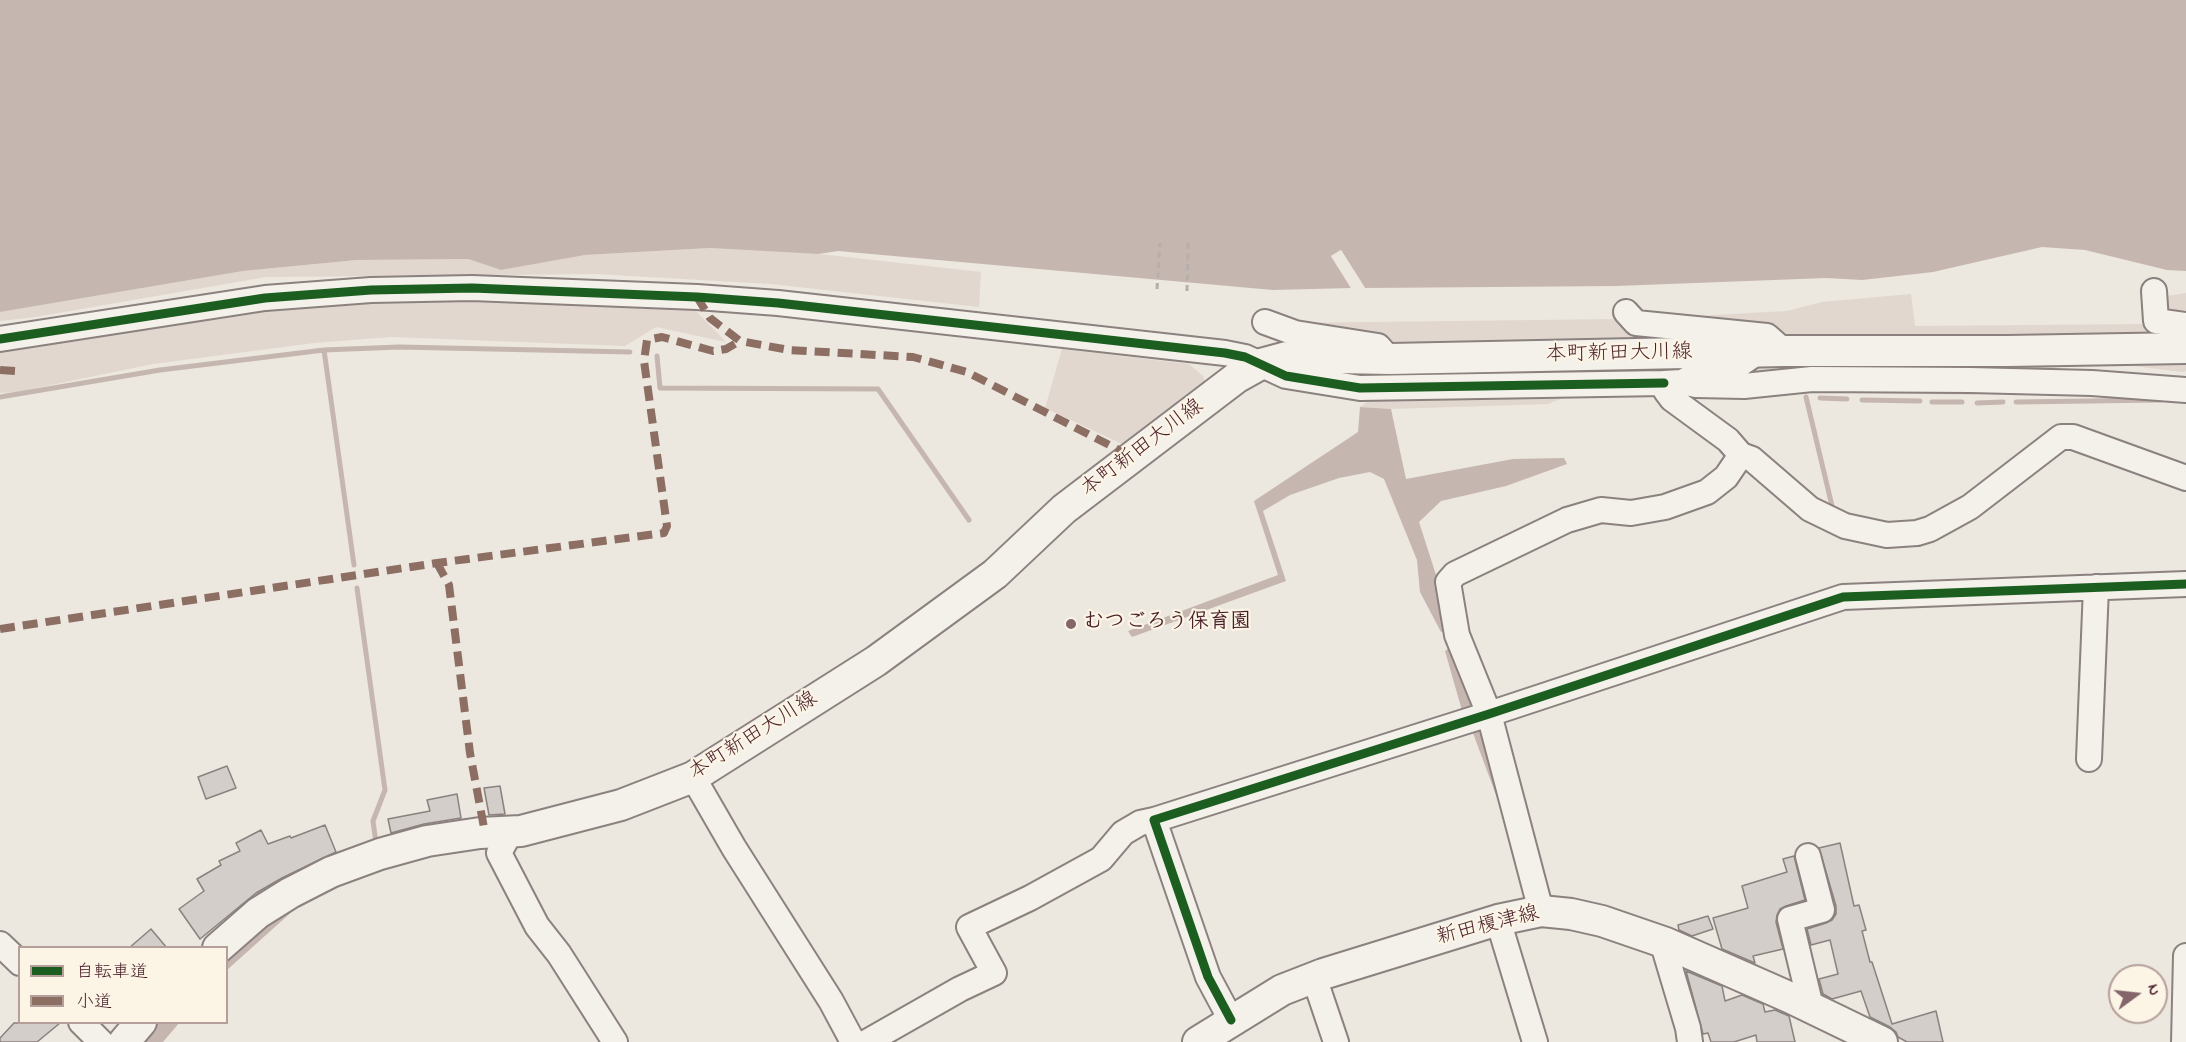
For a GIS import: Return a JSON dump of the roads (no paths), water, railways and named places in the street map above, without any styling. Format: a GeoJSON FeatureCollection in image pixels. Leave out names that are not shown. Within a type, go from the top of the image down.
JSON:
{"type":"FeatureCollection","features":[{"type":"Feature","properties":{"kind":"main road","name":"本町新田大川線"},"geometry":{"type":"LineString","coordinates":[[220,946],[258,913],[290,893],[331,872],[380,854],[427,841],[521,831],[621,805],[693,777],[876,661],[995,574],[1064,509],[1236,378],[1262,364],[1287,357],[1390,359],[2186,348]]}},
{"type":"Feature","properties":{"kind":"main road","name":"新田榎津線"},"geometry":{"type":"LineString","coordinates":[[1198,1042],[1282,990],[1314,977],[1498,920],[1541,911],[1571,914],[1602,921],[1662,941],[1811,1007],[1882,1042]]}},
{"type":"Feature","properties":{"kind":"main road"},"geometry":{"type":"LineString","coordinates":[[124,1042],[140,1024]]}},
{"type":"Feature","properties":{"kind":"street"},"geometry":{"type":"LineString","coordinates":[[0,339],[265,297],[371,290],[472,288],[697,297],[778,303],[1225,353],[1245,357],[1286,376],[1360,388],[1673,382],[1744,386],[1812,379],[2092,383],[2186,390]]}},
{"type":"Feature","properties":{"kind":"street"},"geometry":{"type":"LineString","coordinates":[[2154,291],[2156,321],[2186,325]]}},
{"type":"Feature","properties":{"kind":"street"},"geometry":{"type":"LineString","coordinates":[[1626,312],[1636,323],[1767,336],[1771,352],[1742,363],[1673,382],[1666,391],[1672,399],[1728,440],[1740,455],[1752,459],[1810,509],[1845,525],[1887,535],[1917,533],[1930,529],[1970,507],[2061,437],[2073,437],[2186,478]]}},
{"type":"Feature","properties":{"kind":"street"},"geometry":{"type":"LineString","coordinates":[[1265,322],[1294,333],[1378,346],[1390,359]]}},
{"type":"Feature","properties":{"kind":"street"},"geometry":{"type":"LineString","coordinates":[[2052,351],[2064,360],[2083,368],[2170,375],[2186,379]]}},
{"type":"Feature","properties":{"kind":"street"},"geometry":{"type":"LineString","coordinates":[[1541,911],[1489,714],[1457,635],[1448,582],[1455,574],[1567,520],[1601,510],[1631,513],[1665,507],[1707,492],[1726,477],[1740,455]]}},
{"type":"Feature","properties":{"kind":"street"},"geometry":{"type":"LineString","coordinates":[[867,1042],[960,989],[994,973],[969,927],[1030,898],[1101,859],[1123,833],[1140,824],[1489,714],[1843,597],[2186,584]]}},
{"type":"Feature","properties":{"kind":"street"},"geometry":{"type":"LineString","coordinates":[[2089,759],[2096,587]]}},
{"type":"Feature","properties":{"kind":"street"},"geometry":{"type":"LineString","coordinates":[[693,777],[734,848],[831,1001],[853,1042]]}},
{"type":"Feature","properties":{"kind":"street"},"geometry":{"type":"LineString","coordinates":[[1154,820],[1208,977],[1232,1020]]}},
{"type":"Feature","properties":{"kind":"street"},"geometry":{"type":"LineString","coordinates":[[511,831],[499,853],[537,927],[560,954],[615,1042]]}},
{"type":"Feature","properties":{"kind":"street"},"geometry":{"type":"LineString","coordinates":[[1808,856],[1822,910],[1790,920],[1811,1007]]}},
{"type":"Feature","properties":{"kind":"street"},"geometry":{"type":"LineString","coordinates":[[1498,920],[1535,1042]]}},
{"type":"Feature","properties":{"kind":"street"},"geometry":{"type":"LineString","coordinates":[[1662,941],[1688,1028],[1690,1042]]}},
{"type":"Feature","properties":{"kind":"street"},"geometry":{"type":"LineString","coordinates":[[0,944],[18,961]]}},
{"type":"Feature","properties":{"kind":"street"},"geometry":{"type":"LineString","coordinates":[[2184,1042],[2186,956]]}},
{"type":"Feature","properties":{"kind":"street"},"geometry":{"type":"LineString","coordinates":[[1314,977],[1336,1042]]}},
{"type":"Feature","properties":{"kind":"street"},"geometry":{"type":"LineString","coordinates":[[82,1024],[101,1042]]}},
{"type":"Feature","properties":{"kind":"waterway"},"geometry":{"type":"LineString","coordinates":[[0,397],[160,370],[324,350],[399,347],[630,352]]}},
{"type":"Feature","properties":{"kind":"waterway"},"geometry":{"type":"LineString","coordinates":[[324,350],[354,565]]}},
{"type":"Feature","properties":{"kind":"waterway"},"geometry":{"type":"LineString","coordinates":[[657,356],[660,388],[878,389],[969,520]]}},
{"type":"Feature","properties":{"kind":"waterway"},"geometry":{"type":"LineString","coordinates":[[1806,397],[1833,510]]}},
{"type":"Feature","properties":{"kind":"waterway"},"geometry":{"type":"LineString","coordinates":[[1820,398],[1847,399]]}},
{"type":"Feature","properties":{"kind":"waterway"},"geometry":{"type":"LineString","coordinates":[[1862,400],[1920,401]]}},
{"type":"Feature","properties":{"kind":"waterway"},"geometry":{"type":"LineString","coordinates":[[2016,402],[2161,400]]}},
{"type":"Feature","properties":{"kind":"waterway"},"geometry":{"type":"LineString","coordinates":[[1932,402],[1962,402]]}},
{"type":"Feature","properties":{"kind":"waterway"},"geometry":{"type":"LineString","coordinates":[[1977,403],[2003,402]]}},
{"type":"Feature","properties":{"kind":"waterway"},"geometry":{"type":"LineString","coordinates":[[357,588],[385,790],[373,821],[376,843]]}},
{"type":"Feature","properties":{"kind":"place","name":"むつごろう保育園"},"geometry":{"type":"Point","coordinates":[1071,624]}}]}
